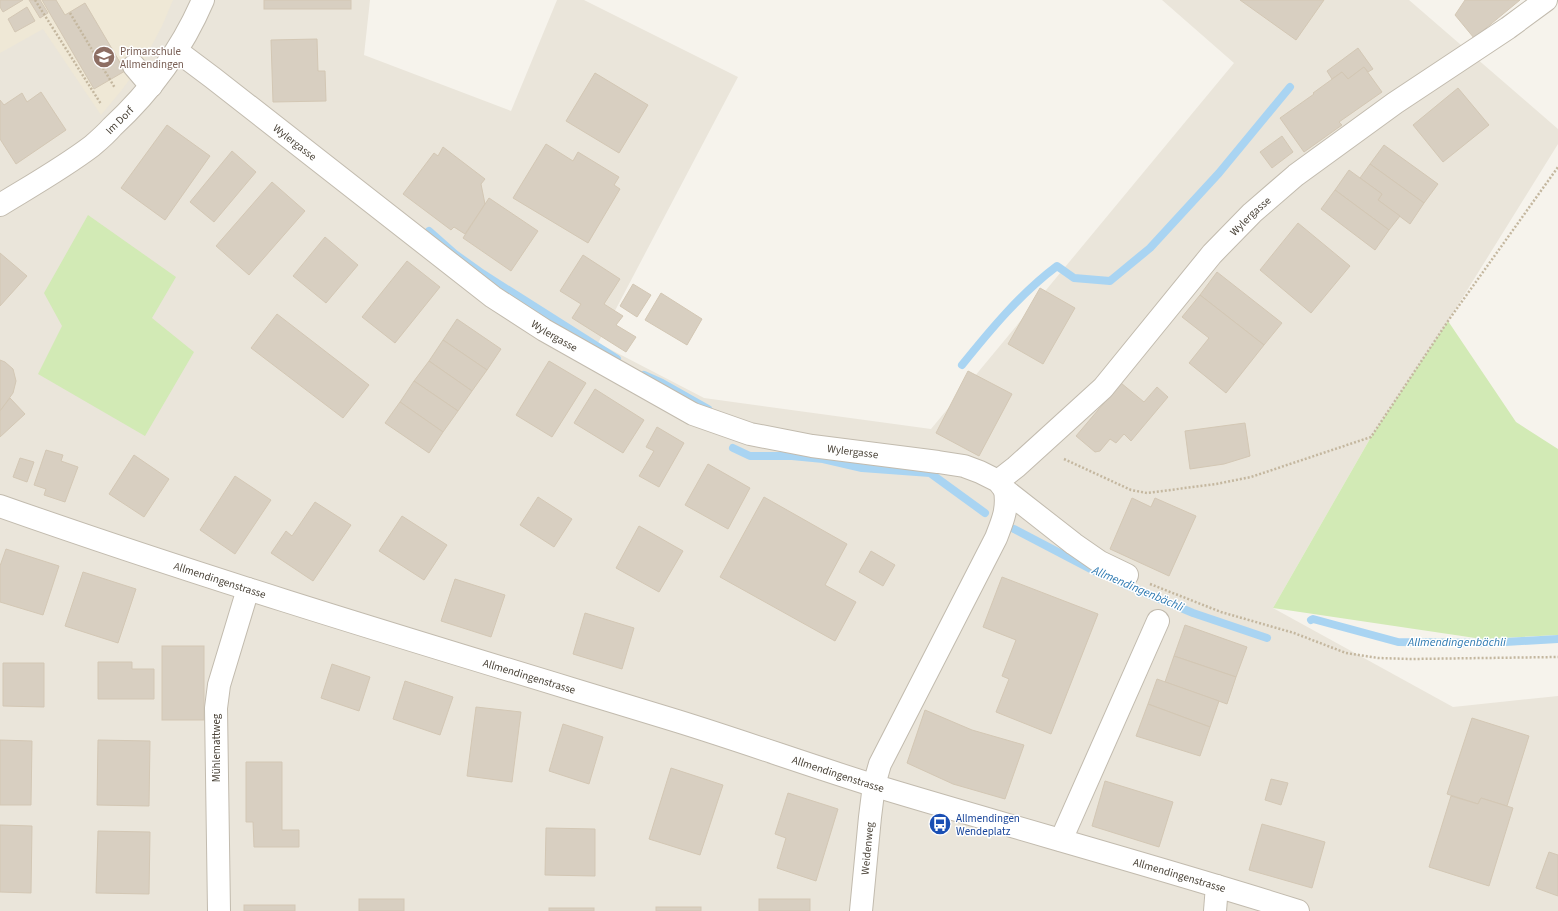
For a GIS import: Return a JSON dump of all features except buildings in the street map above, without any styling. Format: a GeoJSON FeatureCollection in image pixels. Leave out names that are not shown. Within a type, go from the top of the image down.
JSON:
{"type":"FeatureCollection","features":[{"type":"Feature","properties":{"kind":"street","name":"Im Dorf"},"geometry":{"type":"LineString","coordinates":[[0,205],[67,164],[94,145],[128,113],[151,86],[177,51],[193,25],[203,0]]}},
{"type":"Feature","properties":{"kind":"street","name":"Wylergasse"},"geometry":{"type":"LineString","coordinates":[[177,51],[493,297],[544,330],[693,414],[750,434],[812,446],[964,466],[980,472],[1002,486],[1035,451],[1103,388],[1212,254],[1257,208],[1308,166],[1395,103],[1508,28],[1546,0]]}},
{"type":"Feature","properties":{"kind":"street"},"geometry":{"type":"LineString","coordinates":[[134,66],[151,86]]}},
{"type":"Feature","properties":{"kind":"street"},"geometry":{"type":"LineString","coordinates":[[1002,486],[1074,544],[1100,562],[1127,575]]}},
{"type":"Feature","properties":{"kind":"street"},"geometry":{"type":"LineString","coordinates":[[874,786],[880,764],[996,538],[1006,514],[1007,501],[1002,486]]}},
{"type":"Feature","properties":{"kind":"street","name":"Allmendingenstrasse"},"geometry":{"type":"LineString","coordinates":[[1,511],[248,589],[742,740],[874,786],[1298,911]]}},
{"type":"Feature","properties":{"kind":"street","name":"Mühlemattweg"},"geometry":{"type":"LineString","coordinates":[[219,911],[216,708],[219,685],[248,589]]}},
{"type":"Feature","properties":{"kind":"street"},"geometry":{"type":"LineString","coordinates":[[1061,840],[1158,621]]}},
{"type":"Feature","properties":{"kind":"street","name":"Weidenweg"},"geometry":{"type":"LineString","coordinates":[[861,911],[874,786]]}},
{"type":"Feature","properties":{"kind":"street"},"geometry":{"type":"LineString","coordinates":[[1215,911],[1217,886]]}},
{"type":"Feature","properties":{"kind":"path"},"geometry":{"type":"LineString","coordinates":[[35,0],[102,107]]}},
{"type":"Feature","properties":{"kind":"path"},"geometry":{"type":"LineString","coordinates":[[70,13],[117,92]]}},
{"type":"Feature","properties":{"kind":"path"},"geometry":{"type":"LineString","coordinates":[[1035,451],[1054,454],[1131,490],[1147,494],[1251,478],[1371,437],[1448,321],[1558,167]]}},
{"type":"Feature","properties":{"kind":"path"},"geometry":{"type":"LineString","coordinates":[[1127,575],[1221,612],[1294,634],[1346,653],[1378,658],[1411,659],[1558,657]]}},
{"type":"Feature","properties":{"kind":"shaded area"},"geometry":{"type":"Polygon","coordinates":[[[0,0],[370,0],[364,55],[511,111],[557,0],[584,0],[738,77],[598,343],[704,398],[931,429],[1234,63],[1162,0],[1409,0],[1558,129],[1558,144],[1448,321],[1371,437],[1273,608],[1453,707],[1558,696],[1558,911],[0,911],[0,0]]]}},
{"type":"Feature","properties":{"kind":"shaded area","name":"Primarschule Allmendingen"},"geometry":{"type":"Polygon","coordinates":[[[0,0],[173,0],[162,26],[144,60],[101,115],[43,29],[0,53],[0,0]]]}},
{"type":"Feature","properties":{"kind":"green space"},"geometry":{"type":"Polygon","coordinates":[[[88,215],[176,277],[152,318],[194,352],[145,436],[38,374],[62,326],[44,293],[88,215]]]}},
{"type":"Feature","properties":{"kind":"green space"},"geometry":{"type":"Polygon","coordinates":[[[1448,321],[1516,422],[1558,449],[1558,635],[1482,639],[1273,608],[1371,437],[1448,321]]]}},
{"type":"Feature","properties":{"kind":"waterway"},"geometry":{"type":"LineString","coordinates":[[962,365],[995,325],[1031,288],[1057,266],[1074,278],[1110,281],[1150,248],[1219,173],[1290,87]]}},
{"type":"Feature","properties":{"kind":"waterway"},"geometry":{"type":"LineString","coordinates":[[429,231],[455,254],[483,274],[617,359]]}},
{"type":"Feature","properties":{"kind":"waterway"},"geometry":{"type":"LineString","coordinates":[[644,375],[662,383],[708,409]]}},
{"type":"Feature","properties":{"kind":"waterway"},"geometry":{"type":"LineString","coordinates":[[733,448],[750,456],[792,456],[823,459],[862,468],[930,473],[985,513]]}},
{"type":"Feature","properties":{"kind":"waterway","name":"Allmendingenbächli"},"geometry":{"type":"LineString","coordinates":[[1014,529],[1102,575]]}},
{"type":"Feature","properties":{"kind":"waterway","name":"Allmendingenbächli"},"geometry":{"type":"LineString","coordinates":[[1119,582],[1193,613],[1267,638]]}},
{"type":"Feature","properties":{"kind":"waterway","name":"Allmendingenbächli"},"geometry":{"type":"LineString","coordinates":[[1311,620],[1313,619],[1398,642],[1489,643],[1558,639]]}},
{"type":"Feature","properties":{"kind":"place","name":"Primarschule Allmendingen"},"geometry":{"type":"Point","coordinates":[104,57]}},
{"type":"Feature","properties":{"kind":"place","name":"Allmendingen Wendeplatz"},"geometry":{"type":"Point","coordinates":[940,824]}}]}
